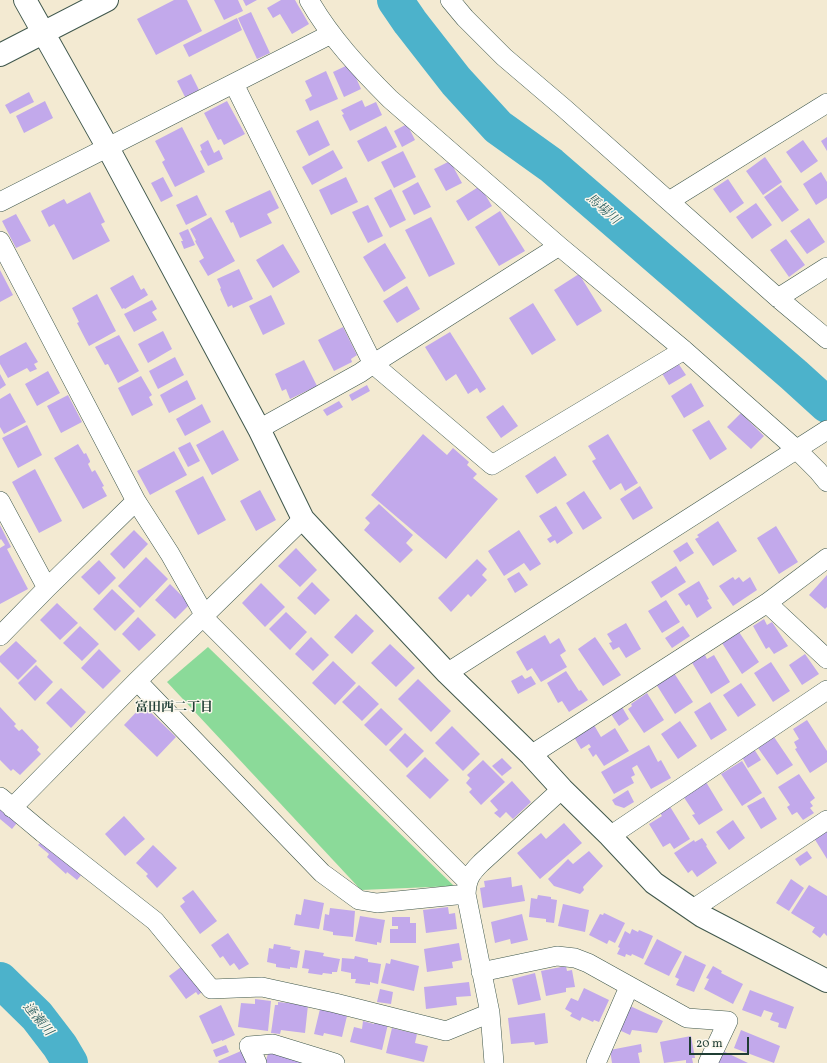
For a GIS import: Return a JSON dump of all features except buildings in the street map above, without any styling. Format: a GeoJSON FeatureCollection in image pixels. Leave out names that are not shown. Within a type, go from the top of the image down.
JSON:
{"type":"FeatureCollection","features":[{"type":"Feature","properties":{"kind":"street"},"geometry":{"type":"LineString","coordinates":[[24,0],[108,148],[259,429],[303,519],[447,673],[531,755],[562,789],[610,836],[654,883],[702,916],[827,981]]}},
{"type":"Feature","properties":{"kind":"street"},"geometry":{"type":"LineString","coordinates":[[0,55],[107,0]]}},
{"type":"Feature","properties":{"kind":"street"},"geometry":{"type":"LineString","coordinates":[[309,0],[331,34],[390,99],[559,246],[684,350],[804,445],[818,471],[827,482]]}},
{"type":"Feature","properties":{"kind":"street"},"geometry":{"type":"LineString","coordinates":[[450,0],[504,57],[565,109],[778,298],[827,339]]}},
{"type":"Feature","properties":{"kind":"street"},"geometry":{"type":"LineString","coordinates":[[0,202],[331,34]]}},
{"type":"Feature","properties":{"kind":"street"},"geometry":{"type":"LineString","coordinates":[[234,84],[373,364],[492,465],[684,350]]}},
{"type":"Feature","properties":{"kind":"street"},"geometry":{"type":"LineString","coordinates":[[669,201],[827,103]]}},
{"type":"Feature","properties":{"kind":"street"},"geometry":{"type":"LineString","coordinates":[[0,241],[136,501],[170,554],[209,623],[467,888]]}},
{"type":"Feature","properties":{"kind":"street"},"geometry":{"type":"LineString","coordinates":[[259,429],[360,373],[559,246]]}},
{"type":"Feature","properties":{"kind":"street"},"geometry":{"type":"LineString","coordinates":[[778,298],[827,267]]}},
{"type":"Feature","properties":{"kind":"street"},"geometry":{"type":"LineString","coordinates":[[447,673],[827,430]]}},
{"type":"Feature","properties":{"kind":"street"},"geometry":{"type":"LineString","coordinates":[[0,501],[47,588]]}},
{"type":"Feature","properties":{"kind":"street"},"geometry":{"type":"LineString","coordinates":[[0,636],[136,501]]}},
{"type":"Feature","properties":{"kind":"street"},"geometry":{"type":"LineString","coordinates":[[303,519],[137,681],[6,802],[155,921],[211,989],[262,987],[335,1003],[446,1031],[490,1013]]}},
{"type":"Feature","properties":{"kind":"street"},"geometry":{"type":"LineString","coordinates":[[531,755],[767,603],[827,558]]}},
{"type":"Feature","properties":{"kind":"street"},"geometry":{"type":"LineString","coordinates":[[767,603],[827,659]]}},
{"type":"Feature","properties":{"kind":"street"},"geometry":{"type":"LineString","coordinates":[[137,681],[322,873],[359,900],[377,903],[467,888]]}},
{"type":"Feature","properties":{"kind":"street"},"geometry":{"type":"LineString","coordinates":[[610,836],[827,690]]}},
{"type":"Feature","properties":{"kind":"street"},"geometry":{"type":"LineString","coordinates":[[494,1063],[490,1013],[467,888],[472,872],[562,789]]}},
{"type":"Feature","properties":{"kind":"street"},"geometry":{"type":"LineString","coordinates":[[692,909],[827,820]]}},
{"type":"Feature","properties":{"kind":"street"},"geometry":{"type":"LineString","coordinates":[[482,972],[558,956],[575,958],[588,963],[687,1018],[728,1021],[708,1063]]}},
{"type":"Feature","properties":{"kind":"street"},"geometry":{"type":"LineString","coordinates":[[596,1063],[629,986]]}},
{"type":"Feature","properties":{"kind":"street"},"geometry":{"type":"LineString","coordinates":[[257,1063],[250,1046],[273,1044],[335,1063]]}},
{"type":"Feature","properties":{"kind":"green space"},"geometry":{"type":"Polygon","coordinates":[[[208,647],[454,886],[361,890],[167,682],[208,647]]]}},
{"type":"Feature","properties":{"kind":"waterway","name":"馬場川"},"geometry":{"type":"LineString","coordinates":[[395,0],[410,22],[456,81],[498,127],[551,165],[827,405]]}},
{"type":"Feature","properties":{"kind":"waterway","name":"逢瀬川"},"geometry":{"type":"LineString","coordinates":[[0,980],[37,1016],[60,1046],[70,1063]]}},
{"type":"Feature","properties":{"kind":"district","name":"富田西二丁目"},"geometry":{"type":"Point","coordinates":[174,709]}}]}
